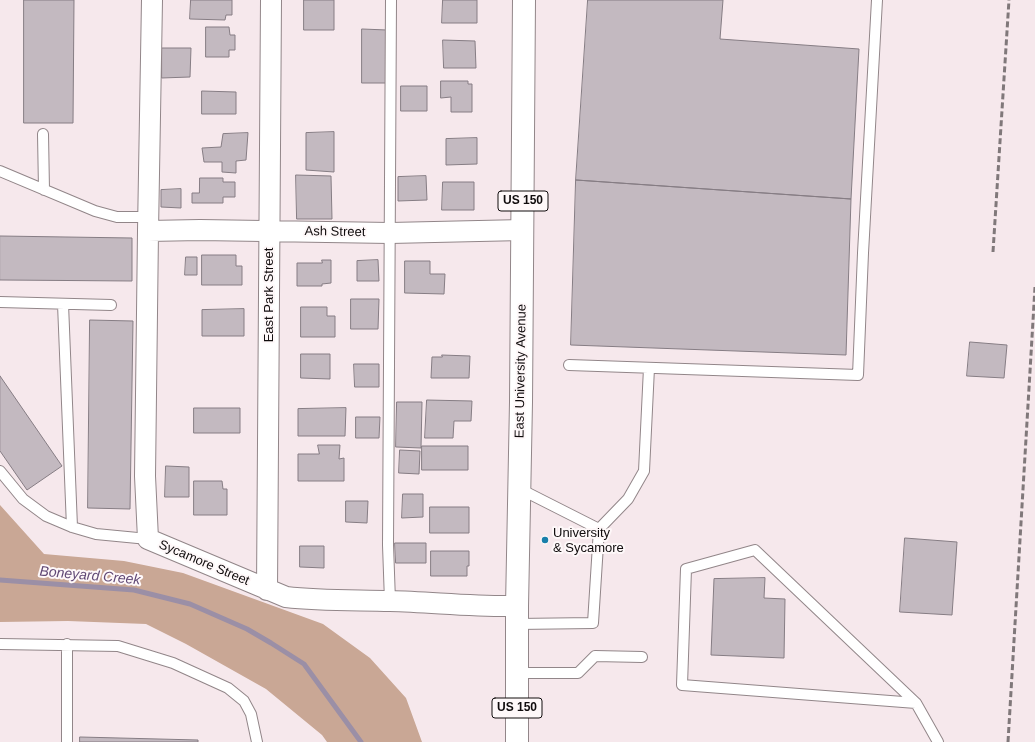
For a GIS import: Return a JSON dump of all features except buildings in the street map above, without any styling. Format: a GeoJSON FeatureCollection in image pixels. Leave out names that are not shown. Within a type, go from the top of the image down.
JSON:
{"type":"FeatureCollection","features":[{"type":"Feature","properties":{"kind":"main road","name":"East University Avenue"},"geometry":{"type":"LineString","coordinates":[[517,742],[524,0]]}},
{"type":"Feature","properties":{"kind":"street","name":"Sycamore Street"},"geometry":{"type":"LineString","coordinates":[[152,0],[145,476],[148,538],[286,597],[307,600],[390,601],[482,607],[517,615]]}},
{"type":"Feature","properties":{"kind":"street","name":"East Park Street"},"geometry":{"type":"LineString","coordinates":[[267,590],[271,0]]}},
{"type":"Feature","properties":{"kind":"street","name":"Ash Street"},"geometry":{"type":"LineString","coordinates":[[148,224],[200,230],[270,232],[390,233],[523,230]]}},
{"type":"Feature","properties":{"kind":"lane"},"geometry":{"type":"LineString","coordinates":[[390,601],[388,544],[392,0]]}},
{"type":"Feature","properties":{"kind":"lane"},"geometry":{"type":"LineString","coordinates":[[569,365],[858,375],[877,0]]}},
{"type":"Feature","properties":{"kind":"lane"},"geometry":{"type":"LineString","coordinates":[[43,134],[44,190]]}},
{"type":"Feature","properties":{"kind":"lane"},"geometry":{"type":"LineString","coordinates":[[0,171],[95,211],[148,224]]}},
{"type":"Feature","properties":{"kind":"lane"},"geometry":{"type":"LineString","coordinates":[[0,302],[111,305]]}},
{"type":"Feature","properties":{"kind":"lane"},"geometry":{"type":"LineString","coordinates":[[63,304],[72,527]]}},
{"type":"Feature","properties":{"kind":"lane"},"geometry":{"type":"LineString","coordinates":[[517,615],[593,623],[599,529],[628,499],[644,472],[650,368]]}},
{"type":"Feature","properties":{"kind":"lane"},"geometry":{"type":"LineString","coordinates":[[0,471],[23,499],[46,516],[72,527],[96,534],[148,538]]}},
{"type":"Feature","properties":{"kind":"lane"},"geometry":{"type":"LineString","coordinates":[[520,489],[599,529]]}},
{"type":"Feature","properties":{"kind":"lane"},"geometry":{"type":"LineString","coordinates":[[916,703],[682,686],[686,569],[755,550],[916,703],[938,742]]}},
{"type":"Feature","properties":{"kind":"lane"},"geometry":{"type":"LineString","coordinates":[[0,644],[118,646],[142,652],[173,663],[228,688],[244,701],[252,714],[257,742]]}},
{"type":"Feature","properties":{"kind":"lane"},"geometry":{"type":"LineString","coordinates":[[67,644],[67,742]]}},
{"type":"Feature","properties":{"kind":"lane"},"geometry":{"type":"LineString","coordinates":[[517,673],[578,673],[595,656],[642,657]]}},
{"type":"Feature","properties":{"kind":"shaded area"},"geometry":{"type":"Polygon","coordinates":[[[0,505],[44,554],[124,561],[183,573],[323,624],[370,658],[406,698],[422,742],[327,742],[322,735],[266,689],[186,644],[146,624],[68,621],[0,622],[0,505]]]}},
{"type":"Feature","properties":{"kind":"waterway","name":"Boneyard Creek"},"geometry":{"type":"LineString","coordinates":[[0,580],[134,590],[190,604],[247,629],[304,664],[361,742]]}},
{"type":"Feature","properties":{"kind":"railway"},"geometry":{"type":"LineString","coordinates":[[993,252],[1009,0]]}},
{"type":"Feature","properties":{"kind":"railway"},"geometry":{"type":"LineString","coordinates":[[1008,742],[1035,287]]}},
{"type":"Feature","properties":{"kind":"place","name":"University & Sycamore"},"geometry":{"type":"Point","coordinates":[545,540]}}]}
